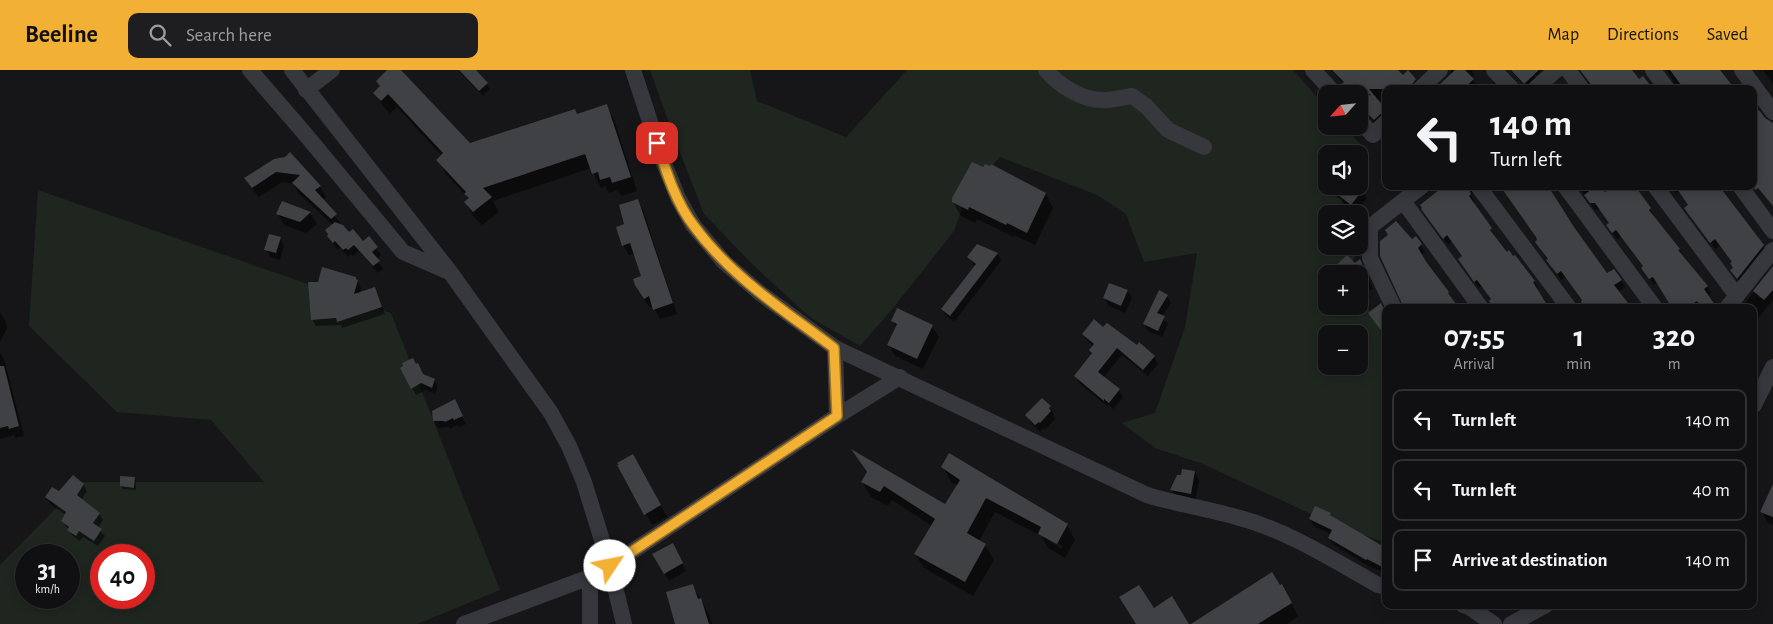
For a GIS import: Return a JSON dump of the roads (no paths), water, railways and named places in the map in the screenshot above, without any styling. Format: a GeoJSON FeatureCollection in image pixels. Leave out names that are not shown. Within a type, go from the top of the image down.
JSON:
{"type":"FeatureCollection","features":[{"type":"Feature","properties":{"kind":"street"},"geometry":{"type":"LineString","coordinates":[[250,70],[403,252],[450,272]]}},
{"type":"Feature","properties":{"kind":"street"},"geometry":{"type":"LineString","coordinates":[[292,70],[450,272],[551,413],[569,446],[584,482],[610,566],[624,624]]}},
{"type":"Feature","properties":{"kind":"street"},"geometry":{"type":"LineString","coordinates":[[306,90],[332,70]]}},
{"type":"Feature","properties":{"kind":"street"},"geometry":{"type":"LineString","coordinates":[[633,70],[663,162],[678,198],[693,225],[724,262],[760,293],[834,348],[900,377],[1147,495],[1241,518],[1279,532],[1382,586]]}},
{"type":"Feature","properties":{"kind":"street"},"geometry":{"type":"LineString","coordinates":[[1046,70],[1053,79],[1081,95],[1103,101],[1132,96],[1146,106],[1168,130],[1204,147]]}},
{"type":"Feature","properties":{"kind":"street"},"geometry":{"type":"LineString","coordinates":[[1313,70],[1327,85]]}},
{"type":"Feature","properties":{"kind":"street"},"geometry":{"type":"LineString","coordinates":[[1494,70],[1508,85]]}},
{"type":"Feature","properties":{"kind":"street"},"geometry":{"type":"LineString","coordinates":[[1539,85],[1556,70]]}},
{"type":"Feature","properties":{"kind":"street"},"geometry":{"type":"LineString","coordinates":[[1568,70],[1579,85]]}},
{"type":"Feature","properties":{"kind":"street"},"geometry":{"type":"LineString","coordinates":[[1653,70],[1664,85]]}},
{"type":"Feature","properties":{"kind":"street"},"geometry":{"type":"LineString","coordinates":[[1742,70],[1753,85]]}},
{"type":"Feature","properties":{"kind":"street"},"geometry":{"type":"LineString","coordinates":[[1757,90],[1773,112]]}},
{"type":"Feature","properties":{"kind":"street"},"geometry":{"type":"LineString","coordinates":[[1368,130],[1373,135],[1382,126]]}},
{"type":"Feature","properties":{"kind":"street"},"geometry":{"type":"LineString","coordinates":[[1392,304],[1370,258],[1370,227],[1417,190]]}},
{"type":"Feature","properties":{"kind":"street"},"geometry":{"type":"LineString","coordinates":[[1481,190],[1566,304]]}},
{"type":"Feature","properties":{"kind":"street"},"geometry":{"type":"LineString","coordinates":[[1568,190],[1652,304]]}},
{"type":"Feature","properties":{"kind":"street"},"geometry":{"type":"LineString","coordinates":[[1658,190],[1732,302],[1773,250]]}},
{"type":"Feature","properties":{"kind":"street"},"geometry":{"type":"LineString","coordinates":[[1743,190],[1773,231]]}},
{"type":"Feature","properties":{"kind":"street"},"geometry":{"type":"LineString","coordinates":[[1403,201],[1478,304]]}},
{"type":"Feature","properties":{"kind":"street"},"geometry":{"type":"LineString","coordinates":[[834,348],[837,416]]}},
{"type":"Feature","properties":{"kind":"street"},"geometry":{"type":"LineString","coordinates":[[1757,399],[1773,367]]}},
{"type":"Feature","properties":{"kind":"street"},"geometry":{"type":"LineString","coordinates":[[464,624],[590,577],[610,566],[837,416],[900,377]]}},
{"type":"Feature","properties":{"kind":"street"},"geometry":{"type":"LineString","coordinates":[[590,577],[590,624]]}},
{"type":"Feature","properties":{"kind":"street"},"geometry":{"type":"LineString","coordinates":[[1472,609],[1494,624]]}},
{"type":"Feature","properties":{"kind":"street"},"geometry":{"type":"LineString","coordinates":[[1511,624],[1539,609]]}}]}
